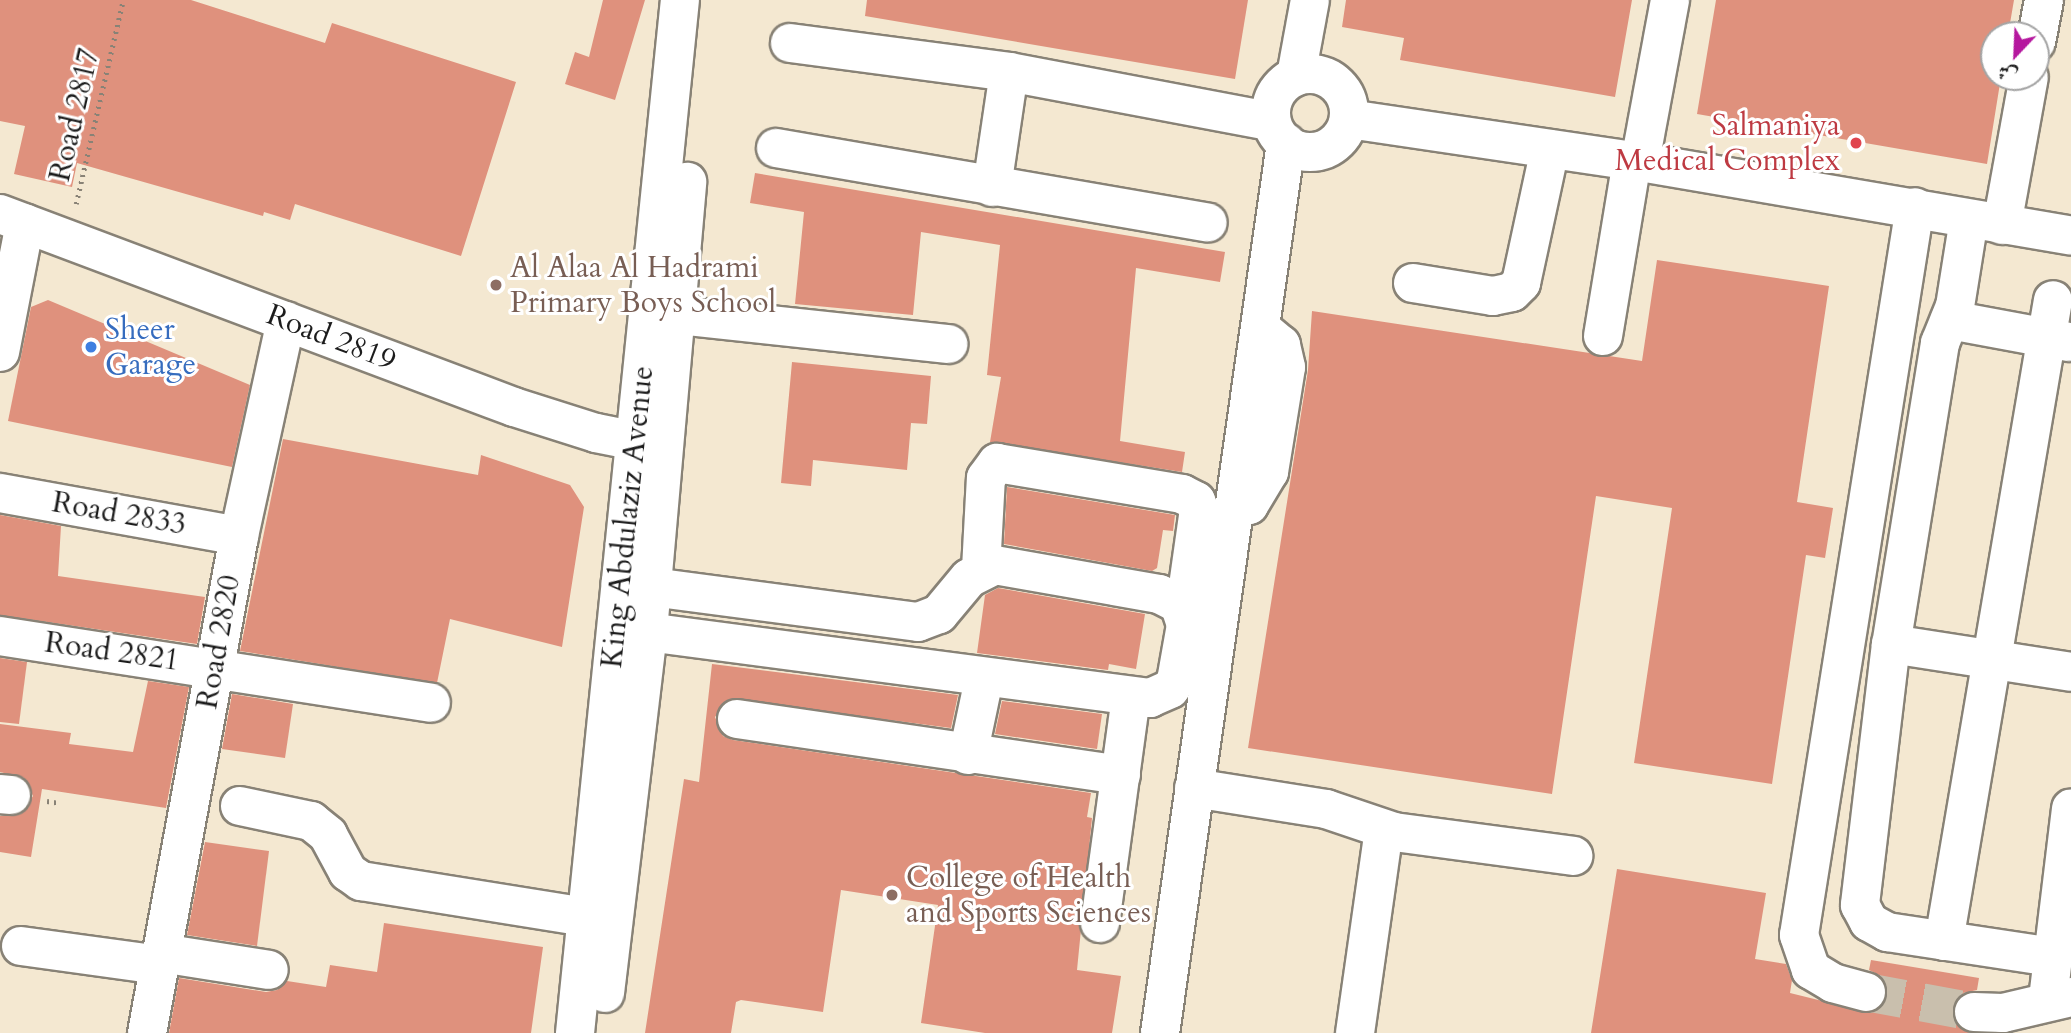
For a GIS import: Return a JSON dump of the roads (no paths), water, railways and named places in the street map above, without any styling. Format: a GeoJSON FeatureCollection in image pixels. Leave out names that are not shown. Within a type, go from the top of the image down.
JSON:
{"type":"FeatureCollection","features":[{"type":"Feature","properties":{"kind":"street","name":"King Abdulaziz Avenue"},"geometry":{"type":"LineString","coordinates":[[599,1033],[633,629],[652,445],[680,0]]}},
{"type":"Feature","properties":{"kind":"street","name":"King Abdulaziz Avenue"},"geometry":{"type":"LineString","coordinates":[[652,445],[677,315],[698,0]]}},
{"type":"Feature","properties":{"kind":"street"},"geometry":{"type":"LineString","coordinates":[[1296,76],[1310,0]]}},
{"type":"Feature","properties":{"kind":"street"},"geometry":{"type":"LineString","coordinates":[[1602,336],[1670,0]]}},
{"type":"Feature","properties":{"kind":"street"},"geometry":{"type":"LineString","coordinates":[[2040,21],[2044,0]]}},
{"type":"Feature","properties":{"kind":"street"},"geometry":{"type":"LineString","coordinates":[[790,43],[1009,72],[1278,132],[1298,150],[1324,149],[1345,132],[1349,119],[1344,92],[1335,82],[1323,75],[1296,76],[1275,94],[1278,132],[1263,330],[1274,336],[1284,356],[1275,433],[1265,485],[1249,505],[1235,505],[1160,1033]]}},
{"type":"Feature","properties":{"kind":"street"},"geometry":{"type":"LineString","coordinates":[[992,187],[1009,72]]}},
{"type":"Feature","properties":{"kind":"street"},"geometry":{"type":"LineString","coordinates":[[2025,91],[1985,222],[1940,343],[1891,644],[1860,905],[1869,922],[1887,932],[2053,957]]}},
{"type":"Feature","properties":{"kind":"street"},"geometry":{"type":"LineString","coordinates":[[1349,119],[1636,161],[2071,236]]}},
{"type":"Feature","properties":{"kind":"street"},"geometry":{"type":"LineString","coordinates":[[776,148],[1208,223]]}},
{"type":"Feature","properties":{"kind":"street"},"geometry":{"type":"LineString","coordinates":[[1413,283],[1493,296],[1512,292],[1521,283],[1550,149]]}},
{"type":"Feature","properties":{"kind":"street"},"geometry":{"type":"LineString","coordinates":[[1866,992],[1833,983],[1811,970],[1799,935],[1915,207]]}},
{"type":"Feature","properties":{"kind":"street","name":"Road 2819"},"geometry":{"type":"LineString","coordinates":[[13,218],[514,407],[652,445]]}},
{"type":"Feature","properties":{"kind":"street"},"geometry":{"type":"LineString","coordinates":[[1,346],[13,218]]}},
{"type":"Feature","properties":{"kind":"street"},"geometry":{"type":"LineString","coordinates":[[1944,941],[1990,659],[2058,341],[2053,300]]}},
{"type":"Feature","properties":{"kind":"street"},"geometry":{"type":"LineString","coordinates":[[677,315],[948,344]]}},
{"type":"Feature","properties":{"kind":"street"},"geometry":{"type":"LineString","coordinates":[[1950,320],[2058,341]]}},
{"type":"Feature","properties":{"kind":"street","name":"Road 2820"},"geometry":{"type":"LineString","coordinates":[[147,1033],[239,536],[286,321]]}},
{"type":"Feature","properties":{"kind":"street"},"geometry":{"type":"LineString","coordinates":[[633,629],[984,679],[1150,698],[1170,690],[1178,671],[1199,509],[1196,501],[1182,494],[997,463],[986,478],[981,569],[939,614],[918,622],[637,585]]}},
{"type":"Feature","properties":{"kind":"street","name":"Road 2833"},"geometry":{"type":"LineString","coordinates":[[0,493],[239,536]]}},
{"type":"Feature","properties":{"kind":"street"},"geometry":{"type":"LineString","coordinates":[[981,569],[1011,566],[1160,594],[1179,604],[1184,614]]}},
{"type":"Feature","properties":{"kind":"street"},"geometry":{"type":"LineString","coordinates":[[776,648],[781,605]]}},
{"type":"Feature","properties":{"kind":"street","name":"King Abdulaziz Avenue"},"geometry":{"type":"LineString","coordinates":[[575,1033],[587,917],[633,629]]}},
{"type":"Feature","properties":{"kind":"street","name":"Road 2821"},"geometry":{"type":"LineString","coordinates":[[0,636],[215,667],[431,703]]}},
{"type":"Feature","properties":{"kind":"street"},"geometry":{"type":"LineString","coordinates":[[1891,644],[2071,672]]}},
{"type":"Feature","properties":{"kind":"street"},"geometry":{"type":"LineString","coordinates":[[968,755],[984,679]]}},
{"type":"Feature","properties":{"kind":"street"},"geometry":{"type":"LineString","coordinates":[[1100,923],[1131,697]]}},
{"type":"Feature","properties":{"kind":"street"},"geometry":{"type":"LineString","coordinates":[[737,719],[968,755],[1121,775]]}},
{"type":"Feature","properties":{"kind":"street"},"geometry":{"type":"LineString","coordinates":[[1194,788],[1326,808],[1384,830],[1573,856]]}},
{"type":"Feature","properties":{"kind":"street"},"geometry":{"type":"LineString","coordinates":[[240,806],[311,821],[328,835],[348,872],[361,881],[587,917]]}},
{"type":"Feature","properties":{"kind":"street"},"geometry":{"type":"LineString","coordinates":[[1974,1012],[2015,1011],[2059,998],[2053,957],[2071,808]]}},
{"type":"Feature","properties":{"kind":"street"},"geometry":{"type":"LineString","coordinates":[[1355,1033],[1384,830]]}},
{"type":"Feature","properties":{"kind":"street"},"geometry":{"type":"LineString","coordinates":[[21,946],[269,970]]}},
{"type":"Feature","properties":{"kind":"tunnel"},"geometry":{"type":"LineString","coordinates":[[1866,992],[1974,1012]]}},
{"type":"Feature","properties":{"kind":"place","name":"Salmaniya Medical Complex"},"geometry":{"type":"Point","coordinates":[1856,143]}},
{"type":"Feature","properties":{"kind":"place","name":"Al Alaa Al Hadrami Primary Boys School"},"geometry":{"type":"Point","coordinates":[496,285]}},
{"type":"Feature","properties":{"kind":"place","name":"Sheer Garage"},"geometry":{"type":"Point","coordinates":[91,347]}},
{"type":"Feature","properties":{"kind":"place","name":"College of Health and Sports Sciences"},"geometry":{"type":"Point","coordinates":[892,895]}}]}
